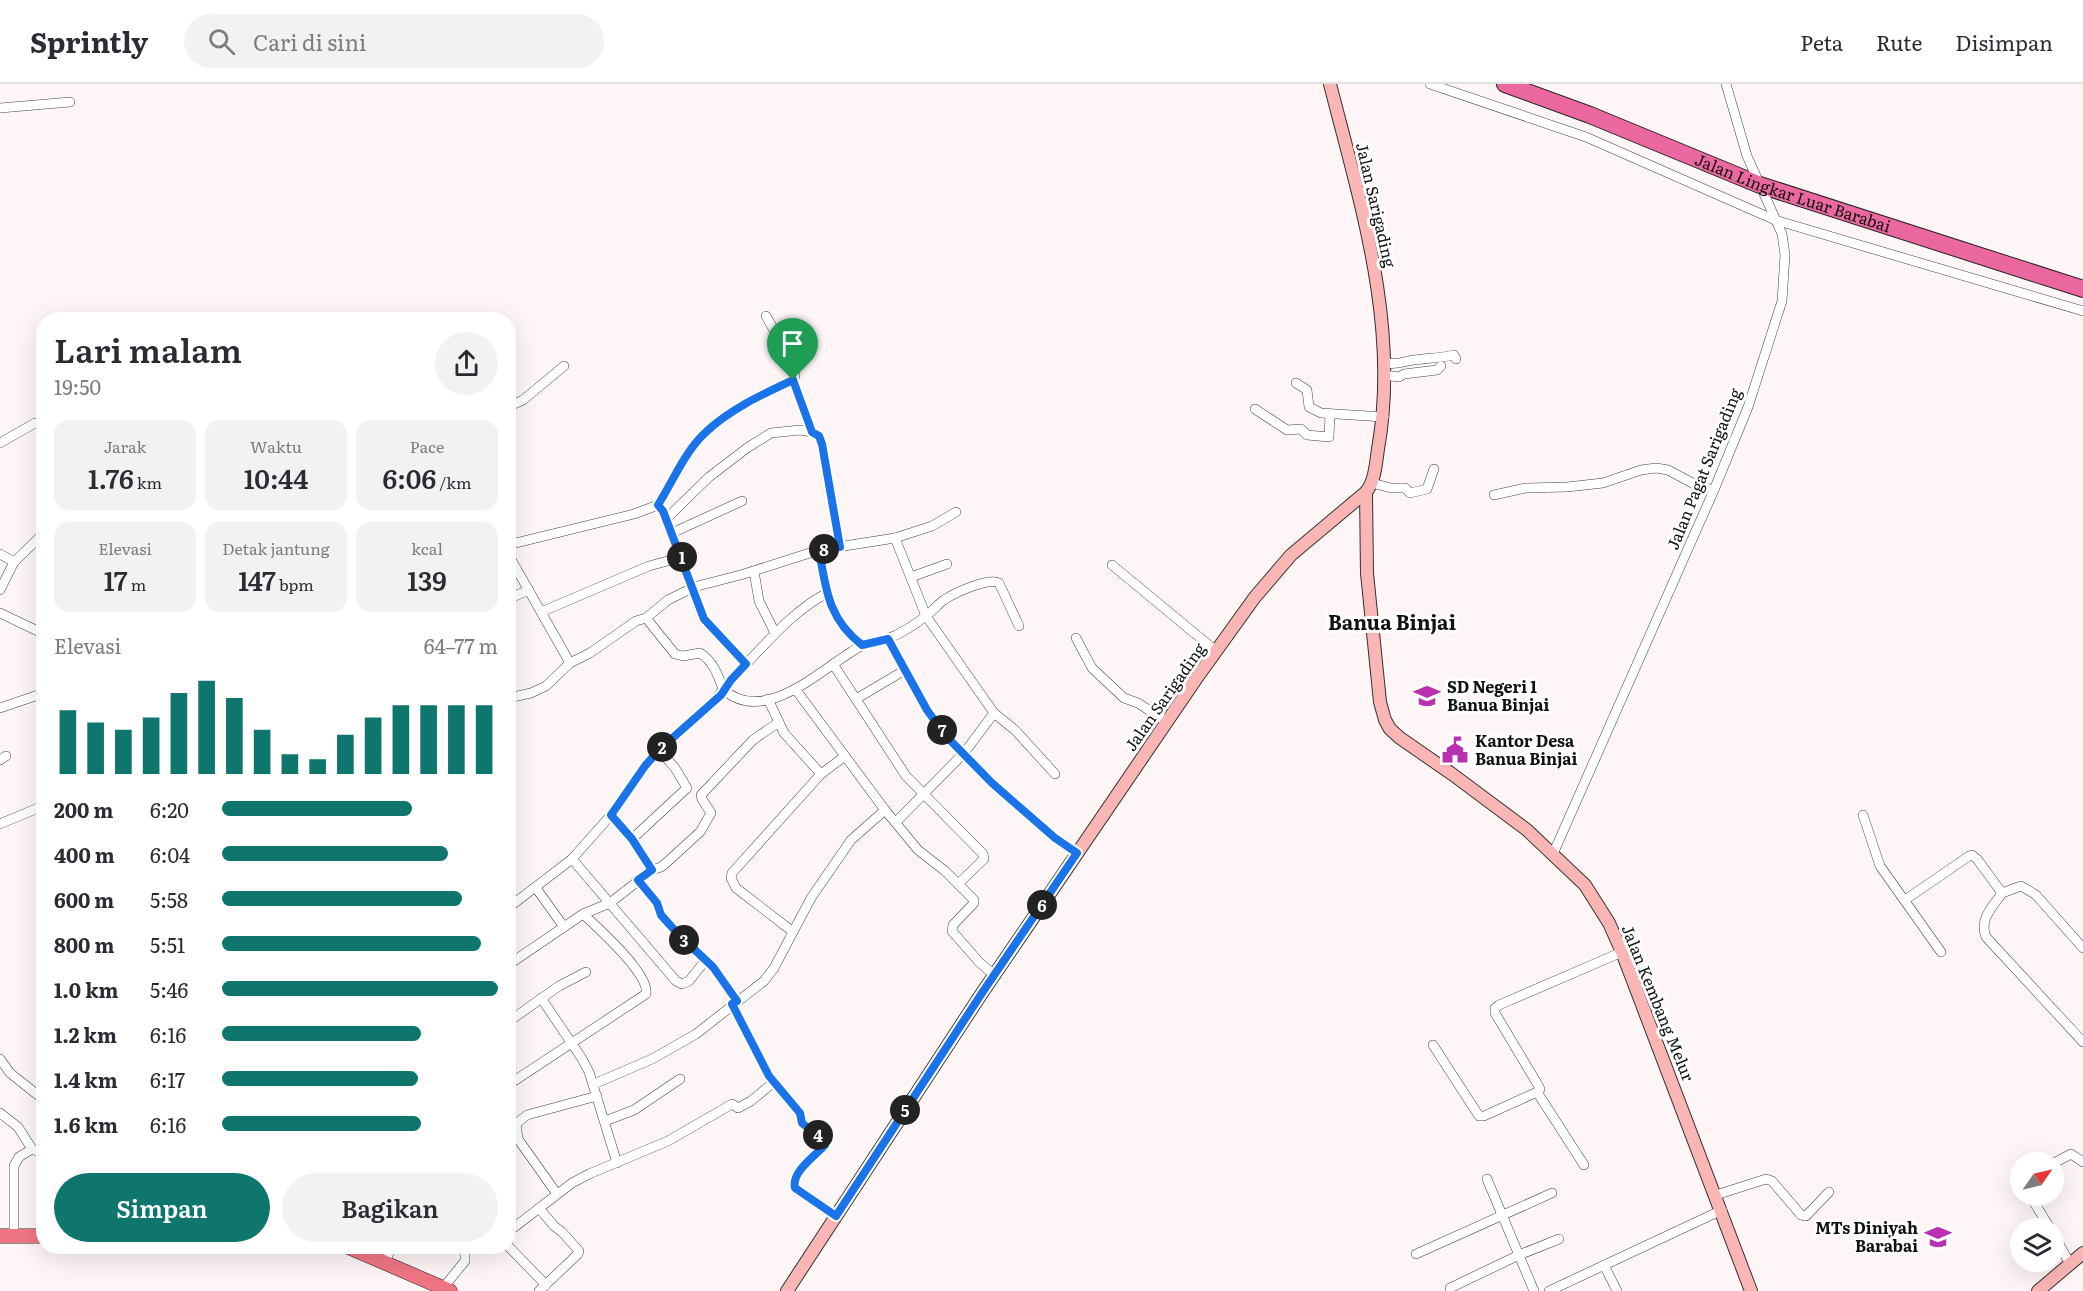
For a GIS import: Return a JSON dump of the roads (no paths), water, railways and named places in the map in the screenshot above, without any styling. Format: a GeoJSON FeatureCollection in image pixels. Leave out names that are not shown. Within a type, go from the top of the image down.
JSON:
{"type":"FeatureCollection","features":[{"type":"Feature","properties":{"kind":"highway","name":"Jalan Lingkar Luar Barabai"},"geometry":{"type":"LineString","coordinates":[[1505,84],[1760,185],[2083,289]]}},
{"type":"Feature","properties":{"kind":"main road"},"geometry":{"type":"LineString","coordinates":[[7,1236],[36,1236]]}},
{"type":"Feature","properties":{"kind":"main road"},"geometry":{"type":"LineString","coordinates":[[365,1254],[446,1290]]}},
{"type":"Feature","properties":{"kind":"street","name":"Jalan Sarigading"},"geometry":{"type":"LineString","coordinates":[[787,1291],[994,975],[1255,597],[1291,555],[1369,487],[1384,417],[1384,369],[1372,252],[1330,84]]}},
{"type":"Feature","properties":{"kind":"street"},"geometry":{"type":"LineString","coordinates":[[1430,84],[1586,137],[1775,220],[2083,311]]}},
{"type":"Feature","properties":{"kind":"street","name":"Jalan Pagat Sarigading"},"geometry":{"type":"LineString","coordinates":[[1553,854],[1714,490],[1748,407],[1782,301],[1785,255],[1782,234],[1747,156],[1726,84]]}},
{"type":"Feature","properties":{"kind":"street"},"geometry":{"type":"LineString","coordinates":[[0,108],[70,102]]}},
{"type":"Feature","properties":{"kind":"street"},"geometry":{"type":"LineString","coordinates":[[766,316],[795,367],[793,380],[812,432]]}},
{"type":"Feature","properties":{"kind":"street"},"geometry":{"type":"LineString","coordinates":[[1384,369],[1413,360],[1455,355],[1456,359]]}},
{"type":"Feature","properties":{"kind":"street"},"geometry":{"type":"LineString","coordinates":[[516,403],[564,366]]}},
{"type":"Feature","properties":{"kind":"street"},"geometry":{"type":"LineString","coordinates":[[1384,369],[1399,377],[1404,374],[1437,370],[1442,366]]}},
{"type":"Feature","properties":{"kind":"street"},"geometry":{"type":"LineString","coordinates":[[516,543],[634,514],[658,505],[688,454],[706,432],[738,408],[793,380]]}},
{"type":"Feature","properties":{"kind":"street"},"geometry":{"type":"LineString","coordinates":[[1296,383],[1307,390],[1309,407],[1321,413],[1384,417]]}},
{"type":"Feature","properties":{"kind":"street"},"geometry":{"type":"LineString","coordinates":[[1255,409],[1287,430],[1301,429],[1307,435],[1329,437],[1330,414]]}},
{"type":"Feature","properties":{"kind":"street"},"geometry":{"type":"LineString","coordinates":[[0,443],[35,423]]}},
{"type":"Feature","properties":{"kind":"street"},"geometry":{"type":"LineString","coordinates":[[666,519],[709,477],[747,448],[771,433],[800,430],[819,436],[822,444],[840,547]]}},
{"type":"Feature","properties":{"kind":"street"},"geometry":{"type":"LineString","coordinates":[[1494,495],[1526,488],[1603,483],[1641,470],[1656,468],[1668,470],[1698,486],[1714,490]]}},
{"type":"Feature","properties":{"kind":"street"},"geometry":{"type":"LineString","coordinates":[[1369,487],[1406,488],[1410,493],[1427,489],[1434,469]]}},
{"type":"Feature","properties":{"kind":"street","name":"Jalan Kembang Melur"},"geometry":{"type":"LineString","coordinates":[[1369,487],[1367,573],[1380,702],[1385,720],[1390,729],[1400,738],[1518,823],[1553,854],[1584,885],[1609,924],[1622,952],[1722,1210],[1751,1291]]}},
{"type":"Feature","properties":{"kind":"street"},"geometry":{"type":"LineString","coordinates":[[672,533],[742,501]]}},
{"type":"Feature","properties":{"kind":"street"},"geometry":{"type":"LineString","coordinates":[[658,505],[682,557],[704,619],[746,664]]}},
{"type":"Feature","properties":{"kind":"street"},"geometry":{"type":"LineString","coordinates":[[516,696],[546,686],[570,663],[599,647],[636,621],[646,618],[668,600],[694,587],[819,550],[895,538],[932,526],[956,512]]}},
{"type":"Feature","properties":{"kind":"street"},"geometry":{"type":"LineString","coordinates":[[895,538],[926,616],[994,712],[1015,730],[1055,774]]}},
{"type":"Feature","properties":{"kind":"street"},"geometry":{"type":"LineString","coordinates":[[0,590],[15,562],[36,541]]}},
{"type":"Feature","properties":{"kind":"street"},"geometry":{"type":"LineString","coordinates":[[819,550],[827,593],[835,616],[851,636],[862,645]]}},
{"type":"Feature","properties":{"kind":"street"},"geometry":{"type":"LineString","coordinates":[[0,554],[15,562]]}},
{"type":"Feature","properties":{"kind":"street"},"geometry":{"type":"LineString","coordinates":[[541,612],[649,566],[682,557]]}},
{"type":"Feature","properties":{"kind":"street"},"geometry":{"type":"LineString","coordinates":[[910,577],[947,564]]}},
{"type":"Feature","properties":{"kind":"street"},"geometry":{"type":"LineString","coordinates":[[1112,565],[1216,651]]}},
{"type":"Feature","properties":{"kind":"street"},"geometry":{"type":"LineString","coordinates":[[516,568],[570,663]]}},
{"type":"Feature","properties":{"kind":"street"},"geometry":{"type":"LineString","coordinates":[[754,571],[759,601],[775,633]]}},
{"type":"Feature","properties":{"kind":"street"},"geometry":{"type":"LineString","coordinates":[[646,618],[675,654],[683,656],[699,653],[706,657],[716,669],[723,689],[741,701],[750,702],[796,690],[862,645],[888,639],[926,616],[943,600],[971,587],[997,581],[1012,607],[1019,626]]}},
{"type":"Feature","properties":{"kind":"street"},"geometry":{"type":"LineString","coordinates":[[516,596],[529,590]]}},
{"type":"Feature","properties":{"kind":"street"},"geometry":{"type":"LineString","coordinates":[[516,902],[572,859],[611,815],[659,750],[716,700],[723,689],[775,633],[807,604],[827,593]]}},
{"type":"Feature","properties":{"kind":"street"},"geometry":{"type":"LineString","coordinates":[[0,613],[36,630]]}},
{"type":"Feature","properties":{"kind":"street"},"geometry":{"type":"LineString","coordinates":[[1076,638],[1092,668],[1124,698],[1138,703],[1167,722]]}},
{"type":"Feature","properties":{"kind":"street"},"geometry":{"type":"LineString","coordinates":[[888,639],[927,710],[945,735],[992,783],[1055,838],[1077,853]]}},
{"type":"Feature","properties":{"kind":"street"},"geometry":{"type":"LineString","coordinates":[[833,664],[906,776],[985,857],[958,884]]}},
{"type":"Feature","properties":{"kind":"street"},"geometry":{"type":"LineString","coordinates":[[856,699],[905,670]]}},
{"type":"Feature","properties":{"kind":"street"},"geometry":{"type":"LineString","coordinates":[[796,690],[885,810],[918,850],[972,897],[974,903],[953,925],[952,931],[979,962],[994,975]]}},
{"type":"Feature","properties":{"kind":"street"},"geometry":{"type":"LineString","coordinates":[[0,708],[36,696]]}},
{"type":"Feature","properties":{"kind":"street"},"geometry":{"type":"LineString","coordinates":[[768,699],[784,733],[821,774]]}},
{"type":"Feature","properties":{"kind":"street"},"geometry":{"type":"LineString","coordinates":[[897,822],[964,753],[994,712]]}},
{"type":"Feature","properties":{"kind":"street"},"geometry":{"type":"LineString","coordinates":[[516,960],[583,914],[610,903],[652,870],[661,867],[700,832],[711,813],[701,795],[753,740],[778,722]]}},
{"type":"Feature","properties":{"kind":"street"},"geometry":{"type":"LineString","coordinates":[[632,839],[687,788],[675,768],[659,750]]}},
{"type":"Feature","properties":{"kind":"street"},"geometry":{"type":"LineString","coordinates":[[792,931],[736,888],[731,882],[732,873],[821,774],[845,756]]}},
{"type":"Feature","properties":{"kind":"street"},"geometry":{"type":"LineString","coordinates":[[0,824],[36,809]]}},
{"type":"Feature","properties":{"kind":"street"},"geometry":{"type":"LineString","coordinates":[[594,1084],[652,1059],[696,1034],[764,981],[774,968],[811,898],[851,840],[885,810]]}},
{"type":"Feature","properties":{"kind":"street"},"geometry":{"type":"LineString","coordinates":[[611,815],[632,839],[652,870]]}},
{"type":"Feature","properties":{"kind":"street"},"geometry":{"type":"LineString","coordinates":[[1863,815],[1880,866],[1941,952]]}},
{"type":"Feature","properties":{"kind":"street"},"geometry":{"type":"LineString","coordinates":[[1905,900],[1972,855],[2002,893]]}},
{"type":"Feature","properties":{"kind":"street"},"geometry":{"type":"LineString","coordinates":[[572,859],[671,976],[682,984],[689,981],[705,961]]}},
{"type":"Feature","properties":{"kind":"street"},"geometry":{"type":"LineString","coordinates":[[638,880],[657,903],[661,915],[713,967],[735,1003],[761,1062],[774,1082],[800,1113],[802,1123],[825,1143],[796,1175],[793,1182],[795,1188],[836,1216]]}},
{"type":"Feature","properties":{"kind":"street"},"geometry":{"type":"LineString","coordinates":[[2083,948],[2036,895],[2021,886],[2002,893],[1984,922],[1986,937],[2083,1042]]}},
{"type":"Feature","properties":{"kind":"street"},"geometry":{"type":"LineString","coordinates":[[536,888],[564,927]]}},
{"type":"Feature","properties":{"kind":"street"},"geometry":{"type":"LineString","coordinates":[[516,1080],[647,992],[636,970],[583,914]]}},
{"type":"Feature","properties":{"kind":"street"},"geometry":{"type":"LineString","coordinates":[[1584,1165],[1538,1092],[1540,1089],[1538,1084],[1495,1013],[1495,1008],[1622,952]]}},
{"type":"Feature","properties":{"kind":"street"},"geometry":{"type":"LineString","coordinates":[[516,1016],[559,986],[586,972]]}},
{"type":"Feature","properties":{"kind":"street"},"geometry":{"type":"LineString","coordinates":[[541,998],[581,1057],[594,1084],[617,1162]]}},
{"type":"Feature","properties":{"kind":"street"},"geometry":{"type":"LineString","coordinates":[[1433,1045],[1479,1116],[1484,1116],[1538,1092]]}},
{"type":"Feature","properties":{"kind":"street"},"geometry":{"type":"LineString","coordinates":[[0,1059],[10,1073],[36,1094]]}},
{"type":"Feature","properties":{"kind":"street"},"geometry":{"type":"LineString","coordinates":[[605,1121],[633,1110],[680,1079]]}},
{"type":"Feature","properties":{"kind":"street"},"geometry":{"type":"LineString","coordinates":[[516,1226],[557,1194],[589,1174],[668,1141],[732,1104],[738,1108],[751,1101],[774,1082]]}},
{"type":"Feature","properties":{"kind":"street"},"geometry":{"type":"LineString","coordinates":[[516,1124],[527,1115],[597,1096]]}},
{"type":"Feature","properties":{"kind":"street"},"geometry":{"type":"LineString","coordinates":[[0,1113],[18,1127],[32,1149],[36,1151]]}},
{"type":"Feature","properties":{"kind":"street"},"geometry":{"type":"LineString","coordinates":[[516,1138],[557,1194]]}},
{"type":"Feature","properties":{"kind":"street"},"geometry":{"type":"LineString","coordinates":[[7,1236],[14,1166],[19,1157],[32,1149]]}},
{"type":"Feature","properties":{"kind":"street"},"geometry":{"type":"LineString","coordinates":[[2064,1158],[2071,1154],[2083,1162]]}},
{"type":"Feature","properties":{"kind":"street"},"geometry":{"type":"LineString","coordinates":[[1487,1179],[1534,1291]]}},
{"type":"Feature","properties":{"kind":"street"},"geometry":{"type":"LineString","coordinates":[[1716,1195],[1766,1179],[1772,1181],[1802,1215],[1806,1216],[1829,1192]]}},
{"type":"Feature","properties":{"kind":"street"},"geometry":{"type":"LineString","coordinates":[[1416,1254],[1552,1193]]}},
{"type":"Feature","properties":{"kind":"street"},"geometry":{"type":"LineString","coordinates":[[515,1254],[543,1288],[578,1254],[579,1251],[539,1208]]}},
{"type":"Feature","properties":{"kind":"street"},"geometry":{"type":"LineString","coordinates":[[1549,1291],[1722,1210]]}},
{"type":"Feature","properties":{"kind":"street"},"geometry":{"type":"LineString","coordinates":[[1450,1288],[1519,1255],[1559,1239]]}},
{"type":"Feature","properties":{"kind":"street"},"geometry":{"type":"LineString","coordinates":[[2064,1252],[2070,1263]]}},
{"type":"Feature","properties":{"kind":"street"},"geometry":{"type":"LineString","coordinates":[[2038,1291],[2083,1252]]}},
{"type":"Feature","properties":{"kind":"street"},"geometry":{"type":"LineString","coordinates":[[384,1262],[388,1254]]}},
{"type":"Feature","properties":{"kind":"street"},"geometry":{"type":"LineString","coordinates":[[446,1290],[465,1261],[465,1254]]}},
{"type":"Feature","properties":{"kind":"street"},"geometry":{"type":"LineString","coordinates":[[1604,1265],[1617,1291]]}},
{"type":"Feature","properties":{"kind":"place","name":"SD Negeri 1 Banua Binjai"},"geometry":{"type":"Point","coordinates":[1427,696]}},
{"type":"Feature","properties":{"kind":"place","name":"Kantor Desa Banua Binjai"},"geometry":{"type":"Point","coordinates":[1455,750]}},
{"type":"Feature","properties":{"kind":"place","name":"MTs Diniyah Barabai"},"geometry":{"type":"Point","coordinates":[1938,1237]}},
{"type":"Feature","properties":{"kind":"district","name":"Banua Binjai"},"geometry":{"type":"Point","coordinates":[1392,623]}}]}
